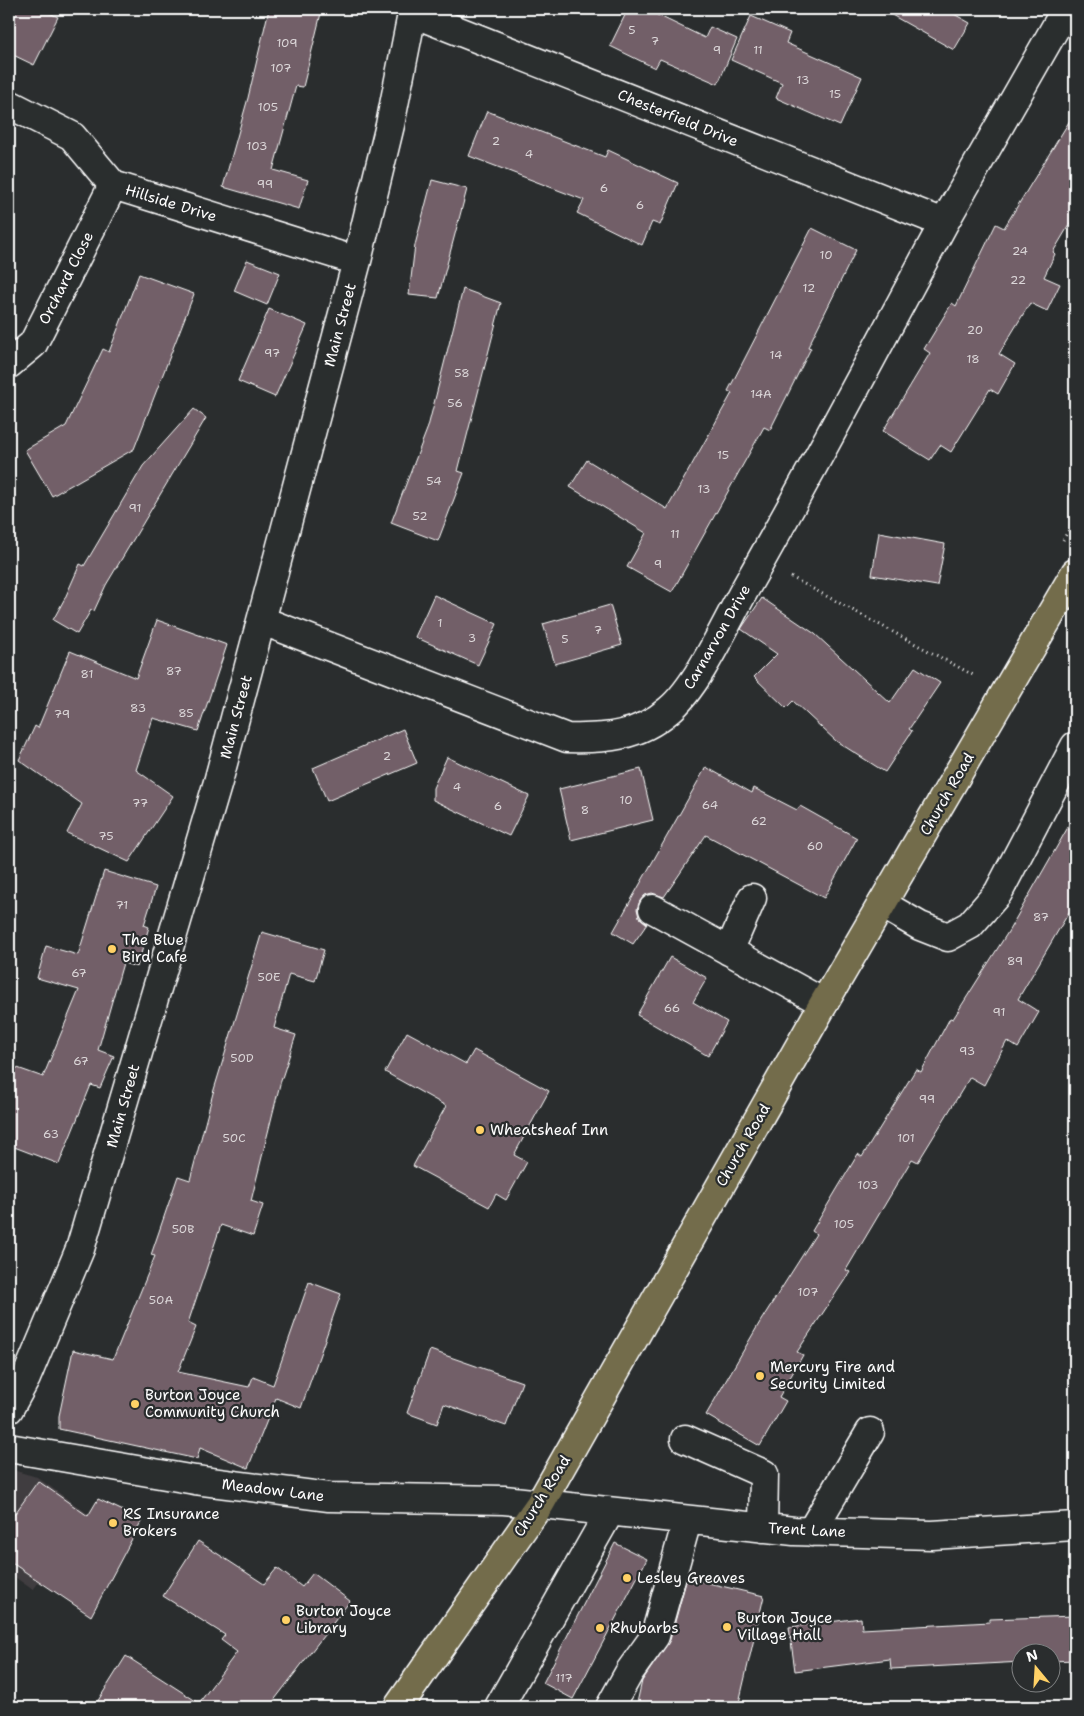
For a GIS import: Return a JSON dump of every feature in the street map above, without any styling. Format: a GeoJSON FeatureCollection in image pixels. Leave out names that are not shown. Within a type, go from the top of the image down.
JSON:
{"type":"FeatureCollection","features":[{"type":"Feature","properties":{"kind":"main road","name":"Church Road"},"geometry":{"type":"LineString","coordinates":[[398,1707],[540,1504],[824,1003],[1006,693],[1071,590]]}},
{"type":"Feature","properties":{"kind":"street"},"geometry":{"type":"LineString","coordinates":[[944,223],[1066,9]]}},
{"type":"Feature","properties":{"kind":"street","name":"Chesterfield Drive"},"geometry":{"type":"LineString","coordinates":[[413,11],[944,223]]}},
{"type":"Feature","properties":{"kind":"street","name":"Main Street"},"geometry":{"type":"LineString","coordinates":[[9,1409],[43,1339],[83,1240],[218,782],[357,261],[390,125],[413,11]]}},
{"type":"Feature","properties":{"kind":"street","name":"Hillside Drive"},"geometry":{"type":"LineString","coordinates":[[9,104],[72,136],[113,184],[357,261]]}},
{"type":"Feature","properties":{"kind":"street","name":"Orchard Close"},"geometry":{"type":"LineString","coordinates":[[9,364],[33,344],[113,184]]}},
{"type":"Feature","properties":{"kind":"street","name":"Carnarvon Drive"},"geometry":{"type":"LineString","coordinates":[[262,621],[567,738],[603,739],[641,729],[669,710],[688,691],[762,559],[944,223]]}},
{"type":"Feature","properties":{"kind":"street"},"geometry":{"type":"LineString","coordinates":[[882,904],[920,926],[948,937],[970,925],[998,893],[1075,746]]}},
{"type":"Feature","properties":{"kind":"street"},"geometry":{"type":"LineString","coordinates":[[729,951],[752,898]]}},
{"type":"Feature","properties":{"kind":"street"},"geometry":{"type":"LineString","coordinates":[[653,910],[824,1003]]}},
{"type":"Feature","properties":{"kind":"street"},"geometry":{"type":"LineString","coordinates":[[811,1532],[870,1432]]}},
{"type":"Feature","properties":{"kind":"street"},"geometry":{"type":"LineString","coordinates":[[685,1439],[764,1474],[763,1528]]}},
{"type":"Feature","properties":{"kind":"street","name":"Meadow Lane"},"geometry":{"type":"LineString","coordinates":[[9,1448],[195,1480],[329,1497],[504,1500],[540,1504]]}},
{"type":"Feature","properties":{"kind":"street","name":"Trent Lane"},"geometry":{"type":"LineString","coordinates":[[540,1504],[609,1513],[811,1532],[932,1534],[1075,1526]]}},
{"type":"Feature","properties":{"kind":"street"},"geometry":{"type":"LineString","coordinates":[[499,1707],[609,1513]]}},
{"type":"Feature","properties":{"kind":"street"},"geometry":{"type":"LineString","coordinates":[[610,1707],[630,1670],[655,1636],[687,1521]]}},
{"type":"Feature","properties":{"kind":"path"},"geometry":{"type":"LineString","coordinates":[[762,559],[807,587],[1006,693]]}},
{"type":"Feature","properties":{"kind":"shaded area"},"geometry":{"type":"Polygon","coordinates":[[[9,1469],[37,1477],[88,1514],[33,1590],[9,1573],[9,1469]]]}},
{"type":"Feature","properties":{"kind":"building"},"geometry":{"type":"Polygon","coordinates":[[[9,9],[41,9],[58,17],[34,65],[9,53],[9,9]]]}},
{"type":"Feature","properties":{"kind":"building"},"geometry":{"type":"Polygon","coordinates":[[[269,9],[322,9],[303,87],[296,86],[273,170],[308,180],[299,209],[223,187],[248,98],[269,9]]]}},
{"type":"Feature","properties":{"kind":"building"},"geometry":{"type":"Polygon","coordinates":[[[628,9],[645,9],[705,38],[710,27],[737,39],[718,84],[660,59],[655,68],[610,46],[628,9]]]}},
{"type":"Feature","properties":{"kind":"building"},"geometry":{"type":"Polygon","coordinates":[[[881,9],[945,9],[970,23],[954,50],[881,9]]]}},
{"type":"Feature","properties":{"kind":"building"},"geometry":{"type":"Polygon","coordinates":[[[751,16],[790,33],[786,43],[862,77],[840,126],[776,98],[782,83],[731,60],[751,16]]]}},
{"type":"Feature","properties":{"kind":"building"},"geometry":{"type":"Polygon","coordinates":[[[487,111],[605,157],[608,150],[678,183],[660,225],[652,222],[642,245],[577,213],[584,200],[469,156],[487,111]]]}},
{"type":"Feature","properties":{"kind":"building"},"geometry":{"type":"Polygon","coordinates":[[[1075,112],[1075,215],[1053,252],[1055,254],[1044,277],[1060,284],[1047,311],[1030,303],[999,354],[1015,364],[998,394],[990,389],[951,452],[940,445],[930,460],[883,431],[930,353],[924,349],[952,303],[956,306],[996,224],[1004,228],[1075,112]]]}},
{"type":"Feature","properties":{"kind":"building"},"geometry":{"type":"Polygon","coordinates":[[[432,180],[467,189],[438,298],[409,295],[415,245],[432,180]]]}},
{"type":"Feature","properties":{"kind":"building"},"geometry":{"type":"Polygon","coordinates":[[[812,228],[856,250],[808,347],[811,348],[770,430],[764,427],[672,592],[627,567],[646,533],[570,487],[587,460],[667,509],[732,393],[728,391],[812,228]]]}},
{"type":"Feature","properties":{"kind":"building"},"geometry":{"type":"Polygon","coordinates":[[[247,260],[280,273],[267,305],[234,291],[247,260]]]}},
{"type":"Feature","properties":{"kind":"building"},"geometry":{"type":"Polygon","coordinates":[[[139,274],[194,294],[134,449],[52,496],[25,450],[66,426],[103,349],[109,352],[139,274]]]}},
{"type":"Feature","properties":{"kind":"building"},"geometry":{"type":"Polygon","coordinates":[[[463,289],[501,303],[458,471],[464,473],[438,541],[391,523],[428,427],[463,289]]]}},
{"type":"Feature","properties":{"kind":"building"},"geometry":{"type":"Polygon","coordinates":[[[269,309],[307,325],[275,397],[238,381],[269,309]]]}},
{"type":"Feature","properties":{"kind":"building"},"geometry":{"type":"Polygon","coordinates":[[[194,409],[206,418],[106,585],[94,611],[91,610],[77,634],[53,620],[80,564],[84,566],[143,466],[194,409]]]}},
{"type":"Feature","properties":{"kind":"building"},"geometry":{"type":"Polygon","coordinates":[[[879,532],[945,544],[937,586],[872,575],[879,532]]]}},
{"type":"Feature","properties":{"kind":"building"},"geometry":{"type":"Polygon","coordinates":[[[434,595],[497,624],[478,665],[415,637],[434,595]]]}},
{"type":"Feature","properties":{"kind":"building"},"geometry":{"type":"Polygon","coordinates":[[[762,598],[815,634],[890,703],[915,667],[940,683],[909,729],[912,731],[885,772],[836,741],[793,701],[786,708],[754,677],[777,654],[741,629],[762,598]]]}},
{"type":"Feature","properties":{"kind":"building"},"geometry":{"type":"Polygon","coordinates":[[[610,605],[622,645],[555,664],[543,624],[610,605]]]}},
{"type":"Feature","properties":{"kind":"building"},"geometry":{"type":"Polygon","coordinates":[[[157,620],[227,645],[198,731],[153,718],[136,770],[173,796],[129,862],[67,833],[82,804],[19,760],[35,726],[38,728],[70,651],[136,678],[157,620]]]}},
{"type":"Feature","properties":{"kind":"building"},"geometry":{"type":"Polygon","coordinates":[[[403,729],[417,763],[327,801],[313,768],[403,729]]]}},
{"type":"Feature","properties":{"kind":"building"},"geometry":{"type":"Polygon","coordinates":[[[447,757],[529,796],[509,836],[433,800],[433,788],[447,757]]]}},
{"type":"Feature","properties":{"kind":"building"},"geometry":{"type":"Polygon","coordinates":[[[706,767],[752,793],[754,788],[797,810],[800,806],[857,838],[824,898],[706,835],[664,897],[652,893],[645,895],[640,901],[637,909],[639,917],[647,924],[633,944],[613,932],[706,767]]]}},
{"type":"Feature","properties":{"kind":"building"},"geometry":{"type":"Polygon","coordinates":[[[641,769],[653,820],[571,840],[559,789],[641,769]]]}},
{"type":"Feature","properties":{"kind":"building"},"geometry":{"type":"Polygon","coordinates":[[[1075,815],[1075,902],[1018,999],[1039,1012],[1018,1048],[1007,1041],[984,1085],[970,1077],[918,1162],[912,1159],[846,1270],[850,1272],[797,1352],[803,1355],[779,1397],[786,1401],[760,1446],[706,1415],[760,1322],[816,1234],[812,1231],[858,1154],[862,1157],[916,1069],[921,1072],[950,1018],[953,1019],[1008,932],[1075,815]]]}},
{"type":"Feature","properties":{"kind":"building"},"geometry":{"type":"Polygon","coordinates":[[[104,871],[156,887],[144,925],[149,927],[137,967],[123,963],[98,1050],[114,1056],[100,1088],[91,1085],[59,1164],[9,1145],[9,1065],[43,1077],[79,990],[37,978],[46,946],[78,955],[104,871]]]}},
{"type":"Feature","properties":{"kind":"building"},"geometry":{"type":"Polygon","coordinates":[[[262,932],[324,950],[315,981],[289,974],[274,1028],[296,1035],[280,1084],[251,1201],[263,1205],[253,1236],[221,1225],[188,1323],[196,1327],[178,1372],[249,1387],[253,1377],[273,1385],[309,1282],[341,1294],[301,1408],[276,1398],[248,1468],[200,1448],[197,1459],[59,1429],[59,1416],[73,1350],[113,1359],[155,1256],[151,1255],[178,1176],[190,1180],[213,1093],[262,932]]]}},
{"type":"Feature","properties":{"kind":"building"},"geometry":{"type":"Polygon","coordinates":[[[670,957],[707,978],[693,1002],[727,1022],[708,1056],[637,1015],[670,957]]]}},
{"type":"Feature","properties":{"kind":"building","name":"Wheatsheaf Inn"},"geometry":{"type":"Polygon","coordinates":[[[407,1032],[466,1064],[474,1050],[549,1091],[514,1155],[527,1162],[506,1200],[496,1194],[489,1207],[413,1166],[446,1106],[385,1072],[407,1032]]]}},
{"type":"Feature","properties":{"kind":"building"},"geometry":{"type":"Polygon","coordinates":[[[430,1350],[522,1382],[506,1426],[444,1404],[437,1424],[407,1413],[430,1350]]]}},
{"type":"Feature","properties":{"kind":"building"},"geometry":{"type":"Polygon","coordinates":[[[38,1481],[88,1516],[98,1499],[142,1520],[91,1616],[9,1561],[9,1522],[38,1481]]]}},
{"type":"Feature","properties":{"kind":"building"},"geometry":{"type":"Polygon","coordinates":[[[198,1541],[264,1584],[277,1568],[302,1587],[313,1573],[350,1601],[269,1707],[94,1707],[126,1656],[199,1703],[237,1652],[221,1640],[225,1635],[163,1596],[198,1541]]]}},
{"type":"Feature","properties":{"kind":"building"},"geometry":{"type":"Polygon","coordinates":[[[615,1543],[647,1559],[573,1699],[543,1683],[615,1543]]]}},
{"type":"Feature","properties":{"kind":"building","name":"Burton Joyce Village Hall"},"geometry":{"type":"Polygon","coordinates":[[[687,1578],[764,1596],[738,1707],[636,1707],[642,1681],[670,1640],[687,1578]]]}},
{"type":"Feature","properties":{"kind":"building"},"geometry":{"type":"Polygon","coordinates":[[[1075,1616],[1075,1660],[1062,1661],[1062,1644],[1012,1644],[1012,1663],[891,1669],[890,1659],[795,1671],[789,1627],[861,1618],[862,1629],[990,1622],[990,1619],[1075,1616]]]}},
{"type":"Feature","properties":{"kind":"place","name":"The Blue Bird Cafe"},"geometry":{"type":"Point","coordinates":[112,949]}},
{"type":"Feature","properties":{"kind":"place","name":"Wheatsheaf Inn"},"geometry":{"type":"Point","coordinates":[480,1130]}},
{"type":"Feature","properties":{"kind":"place","name":"Mercury Fire and Security Limited"},"geometry":{"type":"Point","coordinates":[760,1376]}},
{"type":"Feature","properties":{"kind":"place","name":"Burton Joyce Community Church"},"geometry":{"type":"Point","coordinates":[135,1404]}},
{"type":"Feature","properties":{"kind":"place","name":"RS Insurance Brokers"},"geometry":{"type":"Point","coordinates":[113,1523]}},
{"type":"Feature","properties":{"kind":"place","name":"Lesley Greaves"},"geometry":{"type":"Point","coordinates":[627,1578]}},
{"type":"Feature","properties":{"kind":"place","name":"Burton Joyce Library"},"geometry":{"type":"Point","coordinates":[286,1620]}},
{"type":"Feature","properties":{"kind":"place","name":"Burton Joyce Village Hall"},"geometry":{"type":"Point","coordinates":[727,1627]}},
{"type":"Feature","properties":{"kind":"place","name":"Rhubarbs"},"geometry":{"type":"Point","coordinates":[600,1628]}}]}
